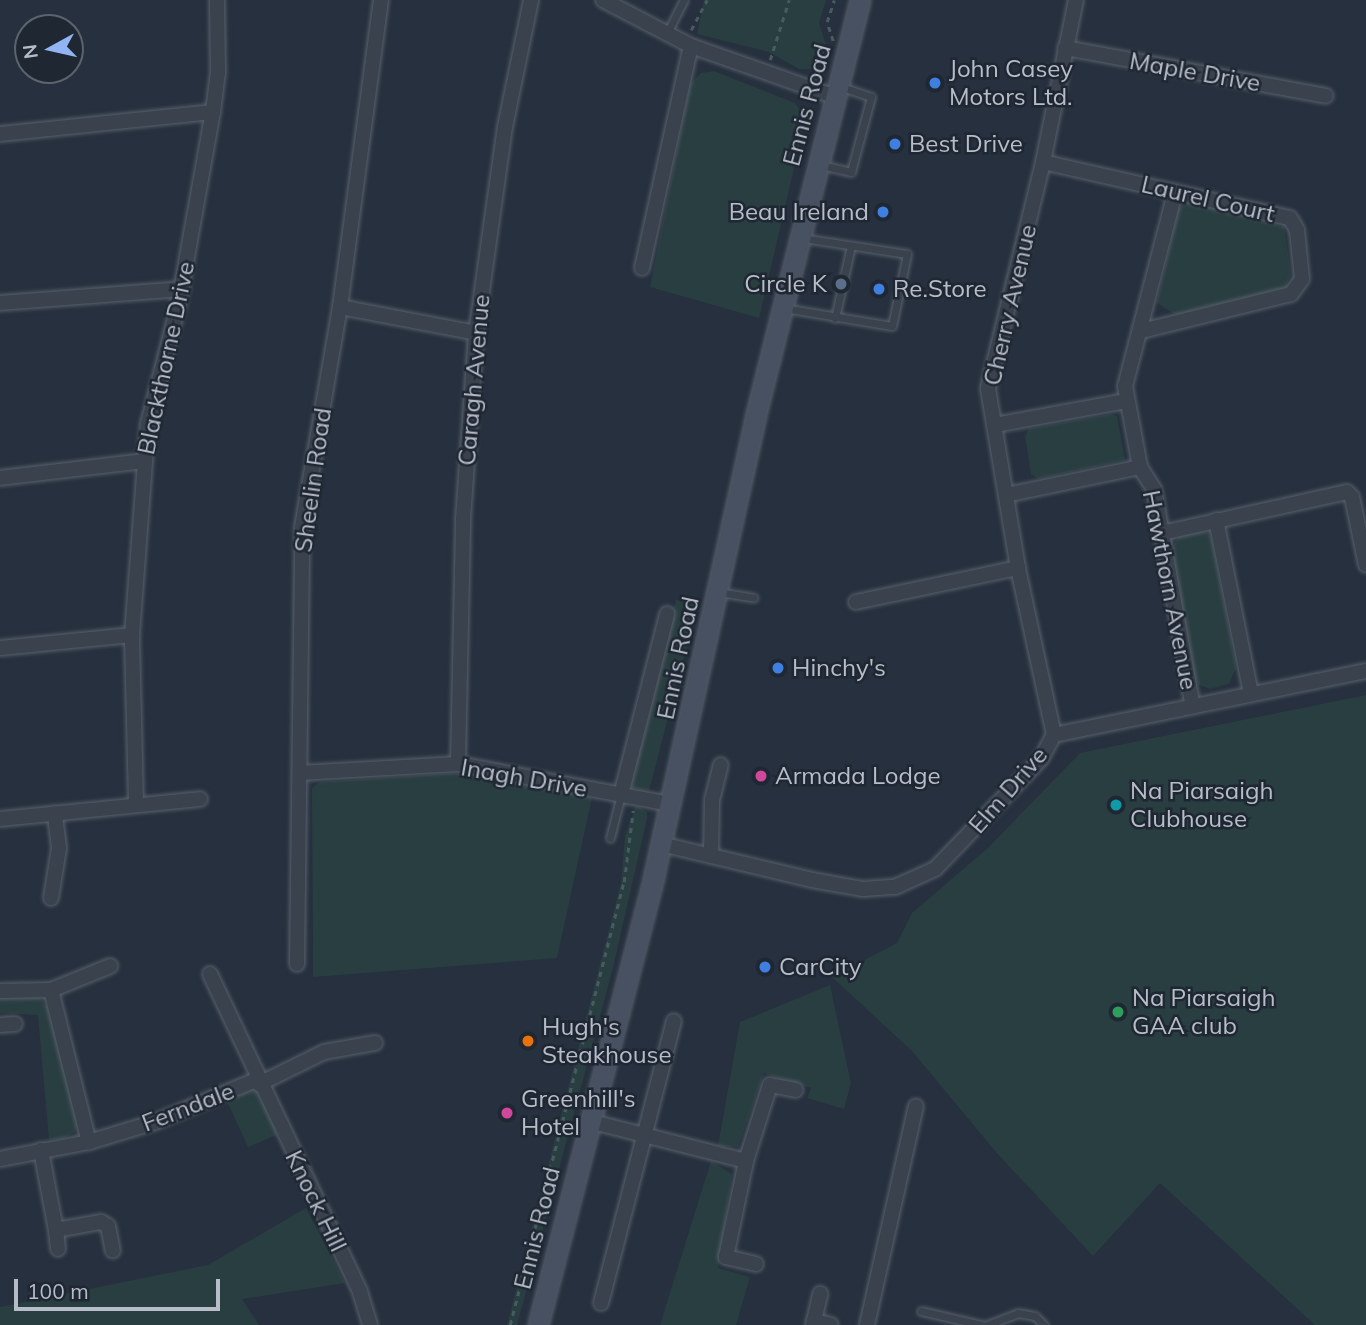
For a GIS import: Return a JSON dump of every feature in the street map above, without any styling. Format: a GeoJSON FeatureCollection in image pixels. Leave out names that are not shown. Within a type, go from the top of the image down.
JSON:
{"type":"FeatureCollection","features":[{"type":"Feature","properties":{"kind":"main road","name":"Ennis Road"},"geometry":{"type":"LineString","coordinates":[[538,1325],[661,844],[782,307],[860,0]]}},
{"type":"Feature","properties":{"kind":"street","name":"Blackthorne Drive"},"geometry":{"type":"LineString","coordinates":[[136,802],[132,635],[144,461],[148,424],[181,289],[213,112],[218,73],[217,0]]}},
{"type":"Feature","properties":{"kind":"street","name":"Sheelin Road"},"geometry":{"type":"LineString","coordinates":[[297,964],[302,527],[340,307],[381,0]]}},
{"type":"Feature","properties":{"kind":"street","name":"Caragh Avenue"},"geometry":{"type":"LineString","coordinates":[[458,764],[463,519],[476,333],[507,114],[531,0]]}},
{"type":"Feature","properties":{"kind":"street"},"geometry":{"type":"LineString","coordinates":[[603,0],[670,27],[691,46],[766,73],[835,91]]}},
{"type":"Feature","properties":{"kind":"street","name":"Cherry Avenue"},"geometry":{"type":"LineString","coordinates":[[1054,735],[1018,568],[988,388],[1043,162],[1076,0]]}},
{"type":"Feature","properties":{"kind":"street"},"geometry":{"type":"LineString","coordinates":[[642,268],[691,46]]}},
{"type":"Feature","properties":{"kind":"street","name":"Maple Drive"},"geometry":{"type":"LineString","coordinates":[[1065,48],[1326,96]]}},
{"type":"Feature","properties":{"kind":"street"},"geometry":{"type":"LineString","coordinates":[[0,134],[213,112]]}},
{"type":"Feature","properties":{"kind":"street","name":"Laurel Court"},"geometry":{"type":"LineString","coordinates":[[1043,162],[1290,218],[1300,240],[1303,278],[1292,295],[1141,331]]}},
{"type":"Feature","properties":{"kind":"street","name":"Hawthorn Avenue"},"geometry":{"type":"LineString","coordinates":[[1175,193],[1125,386],[1140,467],[1154,489],[1192,703]]}},
{"type":"Feature","properties":{"kind":"street"},"geometry":{"type":"LineString","coordinates":[[0,303],[181,289]]}},
{"type":"Feature","properties":{"kind":"street"},"geometry":{"type":"LineString","coordinates":[[1148,301],[1168,326]]}},
{"type":"Feature","properties":{"kind":"street"},"geometry":{"type":"LineString","coordinates":[[340,307],[476,333]]}},
{"type":"Feature","properties":{"kind":"street"},"geometry":{"type":"LineString","coordinates":[[995,425],[1126,401]]}},
{"type":"Feature","properties":{"kind":"street"},"geometry":{"type":"LineString","coordinates":[[0,478],[144,461]]}},
{"type":"Feature","properties":{"kind":"street"},"geometry":{"type":"LineString","coordinates":[[1006,495],[1140,467]]}},
{"type":"Feature","properties":{"kind":"street"},"geometry":{"type":"LineString","coordinates":[[1162,533],[1347,492],[1352,497],[1366,565]]}},
{"type":"Feature","properties":{"kind":"street"},"geometry":{"type":"LineString","coordinates":[[1216,520],[1251,693]]}},
{"type":"Feature","properties":{"kind":"street"},"geometry":{"type":"LineString","coordinates":[[856,602],[1018,568]]}},
{"type":"Feature","properties":{"kind":"street","name":"Inagh Drive"},"geometry":{"type":"LineString","coordinates":[[628,796],[667,614]]}},
{"type":"Feature","properties":{"kind":"street"},"geometry":{"type":"LineString","coordinates":[[0,648],[132,635]]}},
{"type":"Feature","properties":{"kind":"street","name":"Elm Drive"},"geometry":{"type":"LineString","coordinates":[[661,844],[863,889],[895,887],[935,869],[1041,759],[1054,735],[1192,703],[1366,671]]}},
{"type":"Feature","properties":{"kind":"street","name":"Inagh Drive"},"geometry":{"type":"LineString","coordinates":[[300,773],[458,764],[669,804]]}},
{"type":"Feature","properties":{"kind":"street"},"geometry":{"type":"LineString","coordinates":[[711,856],[712,800],[721,765]]}},
{"type":"Feature","properties":{"kind":"street"},"geometry":{"type":"LineString","coordinates":[[0,819],[136,802],[200,799]]}},
{"type":"Feature","properties":{"kind":"street"},"geometry":{"type":"LineString","coordinates":[[51,898],[59,848],[55,813]]}},
{"type":"Feature","properties":{"kind":"street"},"geometry":{"type":"LineString","coordinates":[[0,991],[51,990],[110,966]]}},
{"type":"Feature","properties":{"kind":"street","name":"Ferndale"},"geometry":{"type":"LineString","coordinates":[[210,974],[258,1082]]}},
{"type":"Feature","properties":{"kind":"street"},"geometry":{"type":"LineString","coordinates":[[51,990],[89,1142]]}},
{"type":"Feature","properties":{"kind":"street"},"geometry":{"type":"LineString","coordinates":[[601,1303],[648,1135],[674,1021]]}},
{"type":"Feature","properties":{"kind":"street","name":"Ferndale"},"geometry":{"type":"LineString","coordinates":[[0,1159],[89,1142],[155,1122],[258,1082],[324,1052],[375,1043]]}},
{"type":"Feature","properties":{"kind":"street","name":"Knock Hill"},"geometry":{"type":"LineString","coordinates":[[258,1082],[360,1292],[370,1325]]}},
{"type":"Feature","properties":{"kind":"street"},"geometry":{"type":"LineString","coordinates":[[756,1264],[726,1257],[746,1161],[770,1085],[796,1090]]}},
{"type":"Feature","properties":{"kind":"street"},"geometry":{"type":"LineString","coordinates":[[867,1325],[916,1106]]}},
{"type":"Feature","properties":{"kind":"street"},"geometry":{"type":"LineString","coordinates":[[589,1121],[746,1161]]}},
{"type":"Feature","properties":{"kind":"street"},"geometry":{"type":"LineString","coordinates":[[41,1150],[58,1249]]}},
{"type":"Feature","properties":{"kind":"street"},"geometry":{"type":"LineString","coordinates":[[56,1230],[101,1222],[108,1226],[113,1251]]}},
{"type":"Feature","properties":{"kind":"street"},"geometry":{"type":"LineString","coordinates":[[820,1294],[813,1323],[831,1325]]}},
{"type":"Feature","properties":{"kind":"lane"},"geometry":{"type":"LineString","coordinates":[[670,27],[684,0]]}},
{"type":"Feature","properties":{"kind":"lane"},"geometry":{"type":"LineString","coordinates":[[817,164],[851,172],[871,97],[835,91]]}},
{"type":"Feature","properties":{"kind":"lane"},"geometry":{"type":"LineString","coordinates":[[782,307],[892,326],[907,254],[799,237]]}},
{"type":"Feature","properties":{"kind":"lane"},"geometry":{"type":"LineString","coordinates":[[835,318],[850,246]]}},
{"type":"Feature","properties":{"kind":"lane"},"geometry":{"type":"LineString","coordinates":[[718,592],[754,597]]}},
{"type":"Feature","properties":{"kind":"lane"},"geometry":{"type":"LineString","coordinates":[[610,838],[628,796]]}},
{"type":"Feature","properties":{"kind":"lane"},"geometry":{"type":"LineString","coordinates":[[921,1311],[984,1325],[1018,1313],[1035,1316],[1044,1325]]}},
{"type":"Feature","properties":{"kind":"path"},"geometry":{"type":"LineString","coordinates":[[670,27],[692,30],[707,0]]}},
{"type":"Feature","properties":{"kind":"path"},"geometry":{"type":"LineString","coordinates":[[766,73],[789,0]]}},
{"type":"Feature","properties":{"kind":"path"},"geometry":{"type":"LineString","coordinates":[[834,0],[827,22],[830,38],[846,52]]}},
{"type":"Feature","properties":{"kind":"path"},"geometry":{"type":"LineString","coordinates":[[510,1325],[624,882],[628,796]]}},
{"type":"Feature","properties":{"kind":"green space"},"geometry":{"type":"Polygon","coordinates":[[[704,0],[826,0],[819,23],[826,45],[823,58],[812,69],[799,69],[769,52],[697,34],[704,0]]]}},
{"type":"Feature","properties":{"kind":"green space"},"geometry":{"type":"Polygon","coordinates":[[[714,71],[795,103],[802,113],[804,126],[759,318],[650,287],[690,84],[701,73],[714,71]]]}},
{"type":"Feature","properties":{"kind":"green space"},"geometry":{"type":"Polygon","coordinates":[[[1189,201],[1284,227],[1291,274],[1285,288],[1176,315],[1157,303],[1178,209],[1189,201]]]}},
{"type":"Feature","properties":{"kind":"green space"},"geometry":{"type":"Polygon","coordinates":[[[1111,414],[1117,416],[1125,460],[1038,479],[1031,474],[1025,436],[1028,429],[1111,414]]]}},
{"type":"Feature","properties":{"kind":"green space"},"geometry":{"type":"Polygon","coordinates":[[[1201,531],[1211,535],[1236,668],[1229,684],[1210,689],[1199,685],[1193,675],[1169,552],[1179,536],[1201,531]]]}},
{"type":"Feature","properties":{"kind":"green space"},"geometry":{"type":"Polygon","coordinates":[[[676,600],[698,602],[649,791],[642,790],[630,787],[676,600]]]}},
{"type":"Feature","properties":{"kind":"green space","name":"Na Piarsaigh GAA club"},"geometry":{"type":"Polygon","coordinates":[[[1366,695],[1366,1325],[1315,1325],[1160,1183],[1093,1256],[995,1151],[912,1051],[832,977],[897,943],[912,913],[989,847],[1080,753],[1366,695]]]}},
{"type":"Feature","properties":{"kind":"green space"},"geometry":{"type":"Polygon","coordinates":[[[454,773],[592,798],[557,958],[313,977],[312,788],[320,782],[454,773]]]}},
{"type":"Feature","properties":{"kind":"green space"},"geometry":{"type":"Polygon","coordinates":[[[636,805],[647,812],[647,818],[613,968],[517,1325],[507,1325],[621,883],[625,836],[636,805]]]}},
{"type":"Feature","properties":{"kind":"green space"},"geometry":{"type":"Polygon","coordinates":[[[830,985],[851,1083],[844,1109],[807,1098],[811,1088],[764,1073],[738,1147],[718,1146],[740,1022],[830,985]]]}},
{"type":"Feature","properties":{"kind":"green space"},"geometry":{"type":"Polygon","coordinates":[[[38,996],[48,1008],[79,1121],[75,1132],[63,1139],[49,1140],[38,1015],[0,1013],[0,997],[38,996]]]}},
{"type":"Feature","properties":{"kind":"green space"},"geometry":{"type":"Polygon","coordinates":[[[245,1088],[256,1090],[279,1134],[248,1147],[226,1099],[245,1088]]]}},
{"type":"Feature","properties":{"kind":"green space"},"geometry":{"type":"Polygon","coordinates":[[[711,1161],[732,1174],[718,1268],[750,1277],[736,1325],[660,1325],[711,1161]]]}},
{"type":"Feature","properties":{"kind":"green space"},"geometry":{"type":"Polygon","coordinates":[[[306,1208],[345,1283],[242,1299],[259,1325],[0,1325],[0,1307],[208,1265],[306,1208]]]}},
{"type":"Feature","properties":{"kind":"place","name":"John Casey Motors Ltd."},"geometry":{"type":"Point","coordinates":[935,83]}},
{"type":"Feature","properties":{"kind":"place","name":"Best Drive"},"geometry":{"type":"Point","coordinates":[895,144]}},
{"type":"Feature","properties":{"kind":"place","name":"Beau Ireland"},"geometry":{"type":"Point","coordinates":[883,212]}},
{"type":"Feature","properties":{"kind":"place","name":"Circle K"},"geometry":{"type":"Point","coordinates":[841,284]}},
{"type":"Feature","properties":{"kind":"place","name":"Re.Store"},"geometry":{"type":"Point","coordinates":[879,289]}},
{"type":"Feature","properties":{"kind":"place","name":"Hinchy's"},"geometry":{"type":"Point","coordinates":[778,668]}},
{"type":"Feature","properties":{"kind":"place","name":"Armada Lodge"},"geometry":{"type":"Point","coordinates":[761,776]}},
{"type":"Feature","properties":{"kind":"place","name":"Na Piarsaigh Clubhouse"},"geometry":{"type":"Point","coordinates":[1116,805]}},
{"type":"Feature","properties":{"kind":"place","name":"CarCity"},"geometry":{"type":"Point","coordinates":[765,967]}},
{"type":"Feature","properties":{"kind":"place","name":"Na Piarsaigh GAA club"},"geometry":{"type":"Point","coordinates":[1118,1012]}},
{"type":"Feature","properties":{"kind":"place","name":"Hugh's Steakhouse"},"geometry":{"type":"Point","coordinates":[528,1041]}},
{"type":"Feature","properties":{"kind":"place","name":"Greenhill's Hotel"},"geometry":{"type":"Point","coordinates":[507,1113]}}]}
